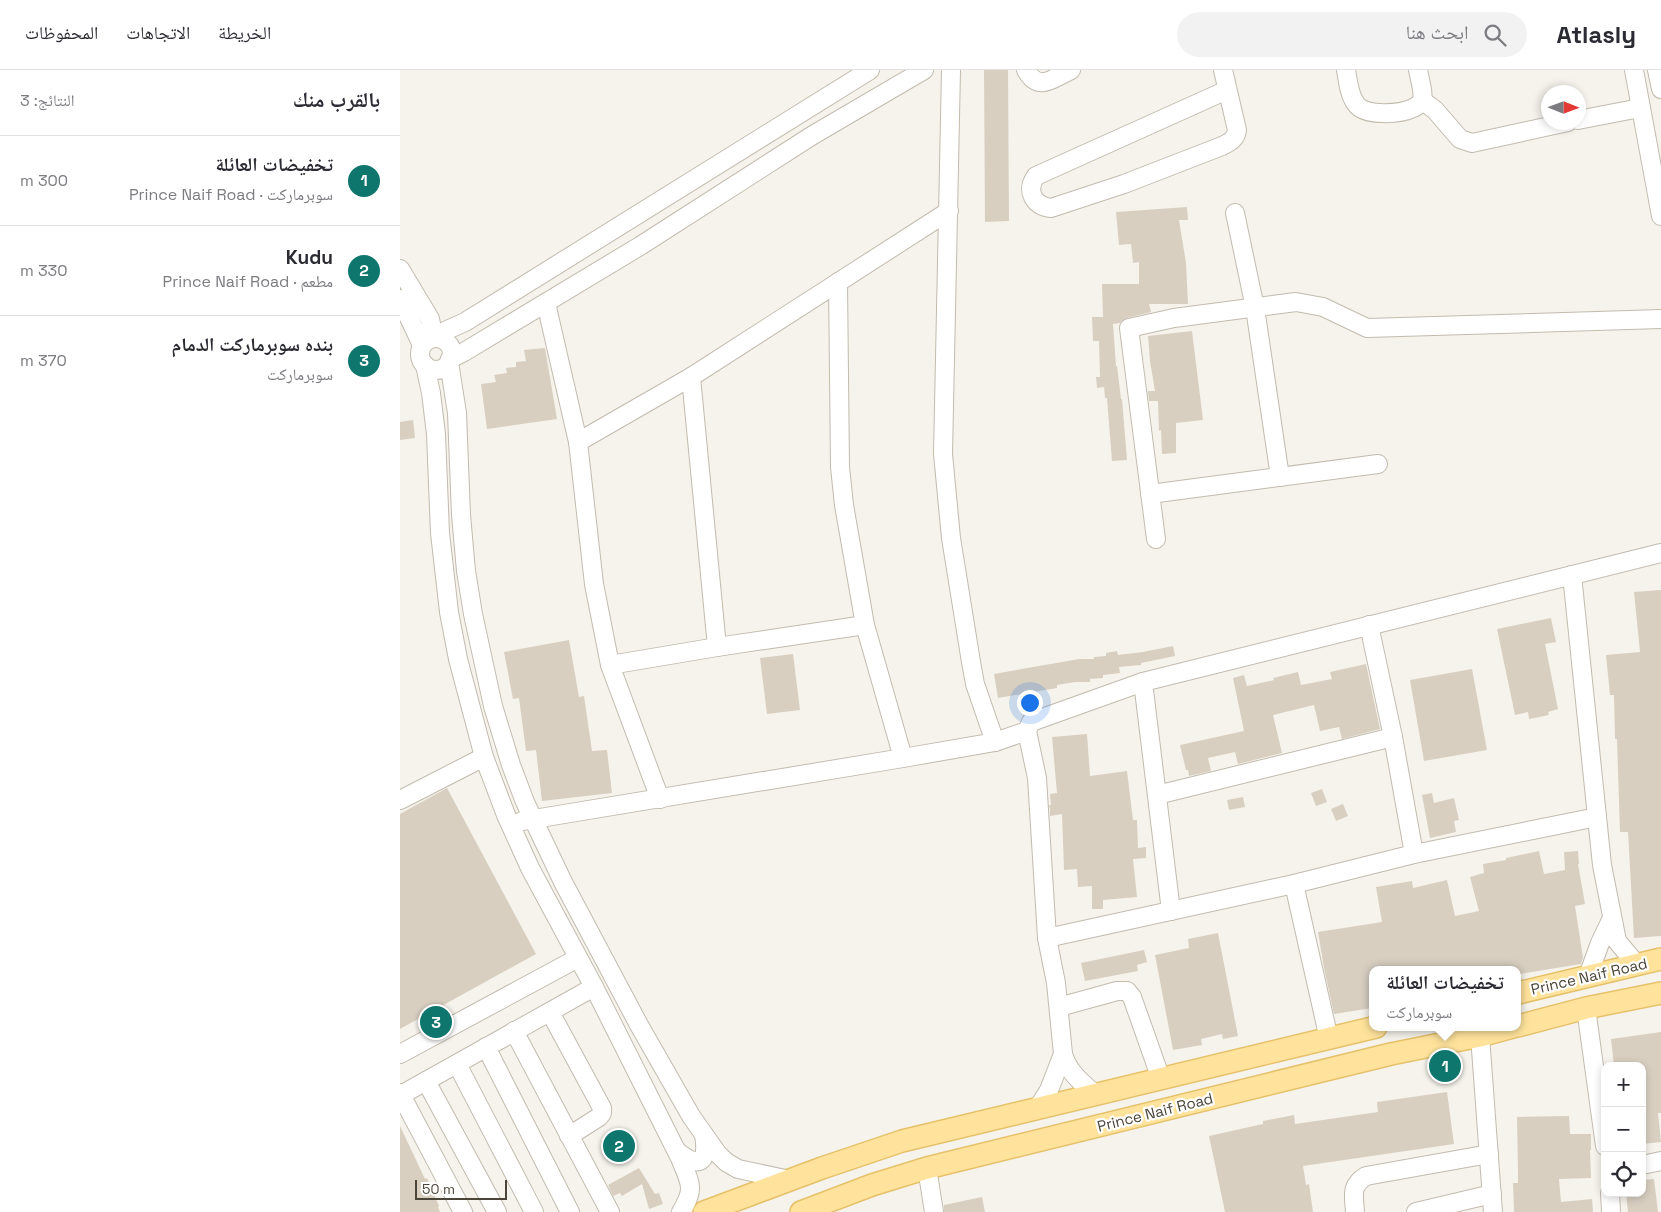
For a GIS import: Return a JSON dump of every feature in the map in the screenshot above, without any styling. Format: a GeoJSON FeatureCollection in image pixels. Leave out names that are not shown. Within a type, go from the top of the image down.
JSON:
{"type":"FeatureCollection","features":[{"type":"Feature","properties":{"kind":"main road","name":"Prince Naif Road"},"geometry":{"type":"LineString","coordinates":[[1521,992],[1661,959]]}},
{"type":"Feature","properties":{"kind":"main road","name":"Prince Naif Road"},"geometry":{"type":"LineString","coordinates":[[1521,1025],[1586,1008],[1661,993]]}},
{"type":"Feature","properties":{"kind":"main road","name":"Prince Naif Road"},"geometry":{"type":"LineString","coordinates":[[704,1212],[902,1141],[1369,1029]]}},
{"type":"Feature","properties":{"kind":"main road","name":"Prince Naif Road"},"geometry":{"type":"LineString","coordinates":[[801,1212],[872,1185],[927,1168],[1391,1054],[1498,1031]]}},
{"type":"Feature","properties":{"kind":"street"},"geometry":{"type":"LineString","coordinates":[[681,1212],[691,1192],[690,1183],[677,1151],[594,987],[530,868],[510,824],[484,757],[458,658],[449,612],[440,533],[436,434],[431,393],[420,352],[431,340],[465,322],[870,70]]}},
{"type":"Feature","properties":{"kind":"street"},"geometry":{"type":"LineString","coordinates":[[424,365],[430,369],[438,370],[444,367],[464,352],[640,246],[813,135],[924,70]]}},
{"type":"Feature","properties":{"kind":"street"},"geometry":{"type":"LineString","coordinates":[[952,70],[943,454],[951,538],[970,662],[975,684],[995,742]]}},
{"type":"Feature","properties":{"kind":"street"},"geometry":{"type":"LineString","coordinates":[[1026,70],[1035,82],[1042,83],[1071,70]]}},
{"type":"Feature","properties":{"kind":"street"},"geometry":{"type":"LineString","coordinates":[[1223,70],[1237,130],[1233,140],[1124,184],[1052,208],[1042,207],[1035,201],[1031,191],[1031,183],[1036,176],[1227,90]]}},
{"type":"Feature","properties":{"kind":"street"},"geometry":{"type":"LineString","coordinates":[[1346,70],[1350,92],[1356,106],[1365,111],[1396,113],[1413,108],[1423,101]]}},
{"type":"Feature","properties":{"kind":"street"},"geometry":{"type":"LineString","coordinates":[[1418,70],[1423,101],[1434,110],[1460,139],[1472,143],[1541,128]]}},
{"type":"Feature","properties":{"kind":"street"},"geometry":{"type":"LineString","coordinates":[[1634,70],[1661,216]]}},
{"type":"Feature","properties":{"kind":"street"},"geometry":{"type":"LineString","coordinates":[[1586,118],[1640,108]]}},
{"type":"Feature","properties":{"kind":"street"},"geometry":{"type":"LineString","coordinates":[[578,442],[690,377],[949,211]]}},
{"type":"Feature","properties":{"kind":"street"},"geometry":{"type":"LineString","coordinates":[[1235,213],[1255,308],[1280,477]]}},
{"type":"Feature","properties":{"kind":"street"},"geometry":{"type":"LineString","coordinates":[[400,269],[430,319],[443,327],[453,327]]}},
{"type":"Feature","properties":{"kind":"street"},"geometry":{"type":"LineString","coordinates":[[838,282],[840,467],[844,505],[865,626],[903,758]]}},
{"type":"Feature","properties":{"kind":"street"},"geometry":{"type":"LineString","coordinates":[[400,298],[431,340]]}},
{"type":"Feature","properties":{"kind":"street"},"geometry":{"type":"LineString","coordinates":[[1156,539],[1129,328],[1174,318],[1296,302],[1323,307],[1367,328],[1661,319]]}},
{"type":"Feature","properties":{"kind":"street"},"geometry":{"type":"LineString","coordinates":[[546,303],[578,442],[594,584],[610,665],[660,799]]}},
{"type":"Feature","properties":{"kind":"street"},"geometry":{"type":"LineString","coordinates":[[430,319],[431,340]]}},
{"type":"Feature","properties":{"kind":"street"},"geometry":{"type":"LineString","coordinates":[[431,340],[441,338],[451,348],[450,361],[457,413],[461,515],[466,571],[473,614],[493,706],[511,765],[531,818],[639,1025],[691,1116],[704,1135],[717,1153],[726,1162],[738,1169],[790,1180]]}},
{"type":"Feature","properties":{"kind":"street"},"geometry":{"type":"LineString","coordinates":[[690,377],[717,647]]}},
{"type":"Feature","properties":{"kind":"street"},"geometry":{"type":"LineString","coordinates":[[1150,494],[1378,464]]}},
{"type":"Feature","properties":{"kind":"street"},"geometry":{"type":"LineString","coordinates":[[1096,1094],[1077,1079],[1065,1062],[1063,1054],[1056,983],[1047,938],[1037,778],[1028,731],[1031,722],[1143,682],[1661,553]]}},
{"type":"Feature","properties":{"kind":"street"},"geometry":{"type":"LineString","coordinates":[[1572,575],[1602,865],[1617,941],[1636,965]]}},
{"type":"Feature","properties":{"kind":"street"},"geometry":{"type":"LineString","coordinates":[[610,665],[717,647],[865,626]]}},
{"type":"Feature","properties":{"kind":"street"},"geometry":{"type":"LineString","coordinates":[[1370,626],[1393,737],[1414,854]]}},
{"type":"Feature","properties":{"kind":"street"},"geometry":{"type":"LineString","coordinates":[[1143,682],[1171,911]]}},
{"type":"Feature","properties":{"kind":"street"},"geometry":{"type":"LineString","coordinates":[[510,824],[531,818],[660,799],[995,742],[1028,731]]}},
{"type":"Feature","properties":{"kind":"street"},"geometry":{"type":"LineString","coordinates":[[1157,795],[1393,737]]}},
{"type":"Feature","properties":{"kind":"street"},"geometry":{"type":"LineString","coordinates":[[400,800],[484,757]]}},
{"type":"Feature","properties":{"kind":"street"},"geometry":{"type":"LineString","coordinates":[[1047,938],[1294,884],[1414,854],[1597,817]]}},
{"type":"Feature","properties":{"kind":"street"},"geometry":{"type":"LineString","coordinates":[[1294,884],[1329,1038]]}},
{"type":"Feature","properties":{"kind":"street"},"geometry":{"type":"LineString","coordinates":[[1588,976],[1612,918]]}},
{"type":"Feature","properties":{"kind":"street"},"geometry":{"type":"LineString","coordinates":[[400,1054],[578,958]]}},
{"type":"Feature","properties":{"kind":"street"},"geometry":{"type":"LineString","coordinates":[[463,1212],[400,1094],[594,987]]}},
{"type":"Feature","properties":{"kind":"street"},"geometry":{"type":"LineString","coordinates":[[1059,1007],[1117,991],[1127,991],[1132,997],[1161,1079]]}},
{"type":"Feature","properties":{"kind":"street"},"geometry":{"type":"LineString","coordinates":[[1586,1008],[1601,1117]]}},
{"type":"Feature","properties":{"kind":"street"},"geometry":{"type":"LineString","coordinates":[[550,1012],[602,1108],[602,1113],[599,1117],[570,1136]]}},
{"type":"Feature","properties":{"kind":"street"},"geometry":{"type":"LineString","coordinates":[[514,1032],[610,1212]]}},
{"type":"Feature","properties":{"kind":"street"},"geometry":{"type":"LineString","coordinates":[[1480,1036],[1493,1212]]}},
{"type":"Feature","properties":{"kind":"street"},"geometry":{"type":"LineString","coordinates":[[486,1047],[570,1212]]}},
{"type":"Feature","properties":{"kind":"street"},"geometry":{"type":"LineString","coordinates":[[1037,1109],[1049,1090],[1063,1054]]}},
{"type":"Feature","properties":{"kind":"street"},"geometry":{"type":"LineString","coordinates":[[457,1064],[534,1212]]}},
{"type":"Feature","properties":{"kind":"street"},"geometry":{"type":"LineString","coordinates":[[426,1081],[497,1212]]}},
{"type":"Feature","properties":{"kind":"street"},"geometry":{"type":"LineString","coordinates":[[677,1151],[687,1160],[694,1162],[701,1160],[705,1156],[706,1148],[704,1135]]}},
{"type":"Feature","properties":{"kind":"street"},"geometry":{"type":"LineString","coordinates":[[1355,1212],[1353,1190],[1358,1181],[1366,1176],[1489,1154]]}},
{"type":"Feature","properties":{"kind":"street"},"geometry":{"type":"LineString","coordinates":[[1646,1164],[1661,1161]]}},
{"type":"Feature","properties":{"kind":"street"},"geometry":{"type":"LineString","coordinates":[[927,1168],[934,1212]]}},
{"type":"Feature","properties":{"kind":"street"},"geometry":{"type":"LineString","coordinates":[[1416,1212],[1492,1194]]}},
{"type":"Feature","properties":{"kind":"street"},"geometry":{"type":"LineString","coordinates":[[1610,1197],[1611,1212]]}},
{"type":"Feature","properties":{"kind":"building"},"geometry":{"type":"Polygon","coordinates":[[[984,70],[1008,70],[1009,221],[985,222],[984,70]]]}},
{"type":"Feature","properties":{"kind":"building"},"geometry":{"type":"Polygon","coordinates":[[[1187,207],[1188,220],[1179,220],[1186,263],[1188,304],[1149,304],[1151,312],[1127,318],[1120,323],[1113,324],[1127,460],[1112,461],[1107,398],[1105,398],[1104,387],[1097,388],[1096,377],[1100,377],[1099,341],[1093,341],[1092,317],[1103,317],[1102,284],[1139,284],[1139,262],[1133,263],[1131,244],[1119,245],[1116,212],[1187,207]]]}},
{"type":"Feature","properties":{"kind":"building"},"geometry":{"type":"Polygon","coordinates":[[[1192,331],[1203,420],[1176,423],[1176,453],[1162,454],[1158,401],[1149,401],[1148,391],[1155,391],[1148,336],[1192,331]]]}},
{"type":"Feature","properties":{"kind":"building"},"geometry":{"type":"Polygon","coordinates":[[[545,348],[557,419],[487,429],[481,384],[496,382],[494,375],[507,373],[506,368],[516,367],[516,362],[526,361],[524,350],[545,348]]]}},
{"type":"Feature","properties":{"kind":"building"},"geometry":{"type":"Polygon","coordinates":[[[413,420],[415,438],[400,440],[400,422],[413,420]]]}},
{"type":"Feature","properties":{"kind":"building"},"geometry":{"type":"Polygon","coordinates":[[[1661,590],[1661,936],[1634,938],[1628,832],[1620,832],[1614,695],[1610,695],[1606,655],[1640,652],[1634,592],[1661,590]]]}},
{"type":"Feature","properties":{"kind":"building"},"geometry":{"type":"Polygon","coordinates":[[[1551,618],[1556,642],[1545,644],[1558,709],[1548,712],[1549,715],[1529,719],[1528,712],[1515,715],[1497,629],[1551,618]]]}},
{"type":"Feature","properties":{"kind":"building"},"geometry":{"type":"Polygon","coordinates":[[[569,640],[579,697],[584,696],[592,751],[607,750],[612,793],[542,801],[536,750],[526,751],[519,698],[513,699],[504,652],[569,640]]]}},
{"type":"Feature","properties":{"kind":"building"},"geometry":{"type":"Polygon","coordinates":[[[1173,646],[1175,656],[1141,663],[1141,665],[1119,667],[1120,673],[1103,675],[1103,678],[1090,679],[1090,682],[1057,685],[1057,688],[998,698],[994,674],[1079,659],[1094,659],[1094,657],[1106,656],[1106,653],[1117,651],[1118,655],[1173,646]]]}},
{"type":"Feature","properties":{"kind":"building"},"geometry":{"type":"Polygon","coordinates":[[[793,654],[800,710],[767,714],[760,658],[793,654]]]}},
{"type":"Feature","properties":{"kind":"building"},"geometry":{"type":"Polygon","coordinates":[[[1366,664],[1380,729],[1342,739],[1339,727],[1320,731],[1314,705],[1273,715],[1282,753],[1238,764],[1235,752],[1208,758],[1211,771],[1189,776],[1180,745],[1244,731],[1233,678],[1244,675],[1247,686],[1298,672],[1301,685],[1332,679],[1330,672],[1366,664]]]}},
{"type":"Feature","properties":{"kind":"building"},"geometry":{"type":"Polygon","coordinates":[[[1472,669],[1487,750],[1424,761],[1410,680],[1472,669]]]}},
{"type":"Feature","properties":{"kind":"building"},"geometry":{"type":"Polygon","coordinates":[[[1087,734],[1090,776],[1127,771],[1133,820],[1137,820],[1138,848],[1146,847],[1146,858],[1133,859],[1137,897],[1103,900],[1103,909],[1092,909],[1092,886],[1078,887],[1077,869],[1064,870],[1062,814],[1050,816],[1050,794],[1057,793],[1052,737],[1087,734]]]}},
{"type":"Feature","properties":{"kind":"building"},"geometry":{"type":"Polygon","coordinates":[[[447,788],[536,954],[400,1029],[400,814],[447,788]]]}},
{"type":"Feature","properties":{"kind":"building"},"geometry":{"type":"Polygon","coordinates":[[[1322,789],[1327,802],[1316,806],[1311,793],[1322,789]]]}},
{"type":"Feature","properties":{"kind":"building"},"geometry":{"type":"Polygon","coordinates":[[[1432,793],[1434,803],[1454,798],[1459,820],[1454,821],[1456,832],[1430,838],[1422,795],[1432,793]]]}},
{"type":"Feature","properties":{"kind":"building"},"geometry":{"type":"Polygon","coordinates":[[[1243,797],[1245,807],[1229,810],[1227,800],[1243,797]]]}},
{"type":"Feature","properties":{"kind":"building"},"geometry":{"type":"Polygon","coordinates":[[[1343,804],[1348,816],[1336,821],[1331,809],[1343,804]]]}},
{"type":"Feature","properties":{"kind":"building"},"geometry":{"type":"Polygon","coordinates":[[[1539,851],[1544,874],[1565,870],[1564,852],[1578,851],[1578,864],[1585,904],[1575,906],[1583,958],[1581,964],[1521,974],[1521,966],[1369,966],[1369,1008],[1334,1014],[1318,932],[1382,922],[1376,887],[1412,881],[1413,888],[1447,880],[1455,916],[1479,911],[1470,877],[1484,873],[1483,864],[1506,860],[1506,858],[1539,851]]]}},
{"type":"Feature","properties":{"kind":"building"},"geometry":{"type":"Polygon","coordinates":[[[1218,933],[1238,1036],[1223,1039],[1222,1034],[1201,1039],[1202,1045],[1173,1050],[1155,955],[1189,948],[1188,939],[1218,933]]]}},
{"type":"Feature","properties":{"kind":"building"},"geometry":{"type":"Polygon","coordinates":[[[1144,950],[1147,962],[1137,965],[1138,971],[1085,981],[1081,963],[1144,950]]]}},
{"type":"Feature","properties":{"kind":"building"},"geometry":{"type":"Polygon","coordinates":[[[1661,1032],[1661,1113],[1658,1113],[1661,1142],[1646,1144],[1646,1062],[1614,1062],[1611,1039],[1661,1032]]]}},
{"type":"Feature","properties":{"kind":"building"},"geometry":{"type":"Polygon","coordinates":[[[1447,1092],[1454,1144],[1303,1166],[1306,1185],[1309,1184],[1313,1212],[1225,1212],[1209,1136],[1263,1124],[1263,1121],[1294,1115],[1295,1124],[1378,1112],[1377,1102],[1447,1092]]]}},
{"type":"Feature","properties":{"kind":"building"},"geometry":{"type":"Polygon","coordinates":[[[1569,1116],[1570,1134],[1591,1134],[1591,1178],[1559,1179],[1561,1202],[1592,1199],[1593,1212],[1514,1212],[1513,1183],[1518,1183],[1517,1117],[1569,1116]]]}},
{"type":"Feature","properties":{"kind":"building"},"geometry":{"type":"Polygon","coordinates":[[[400,1126],[425,1179],[427,1178],[440,1212],[400,1212],[400,1126]]]}},
{"type":"Feature","properties":{"kind":"building"},"geometry":{"type":"Polygon","coordinates":[[[628,1132],[635,1146],[609,1160],[602,1146],[628,1132]]]}},
{"type":"Feature","properties":{"kind":"building"},"geometry":{"type":"Polygon","coordinates":[[[639,1168],[655,1194],[659,1193],[663,1204],[649,1209],[642,1184],[622,1196],[620,1193],[613,1196],[608,1185],[639,1168]]]}},
{"type":"Feature","properties":{"kind":"building"},"geometry":{"type":"Polygon","coordinates":[[[1654,1179],[1658,1212],[1628,1212],[1626,1197],[1646,1197],[1646,1180],[1654,1179]]]}},
{"type":"Feature","properties":{"kind":"building"},"geometry":{"type":"Polygon","coordinates":[[[982,1197],[985,1212],[944,1212],[944,1205],[982,1197]]]}},
{"type":"Feature","properties":{"kind":"place","name":"بنده سوبرماركت الدمام"},"geometry":{"type":"Point","coordinates":[436,1022]}},
{"type":"Feature","properties":{"kind":"place","name":"تخفيضات العائلة"},"geometry":{"type":"Point","coordinates":[1445,1066]}},
{"type":"Feature","properties":{"kind":"place","name":"Kudu"},"geometry":{"type":"Point","coordinates":[619,1146]}}]}
